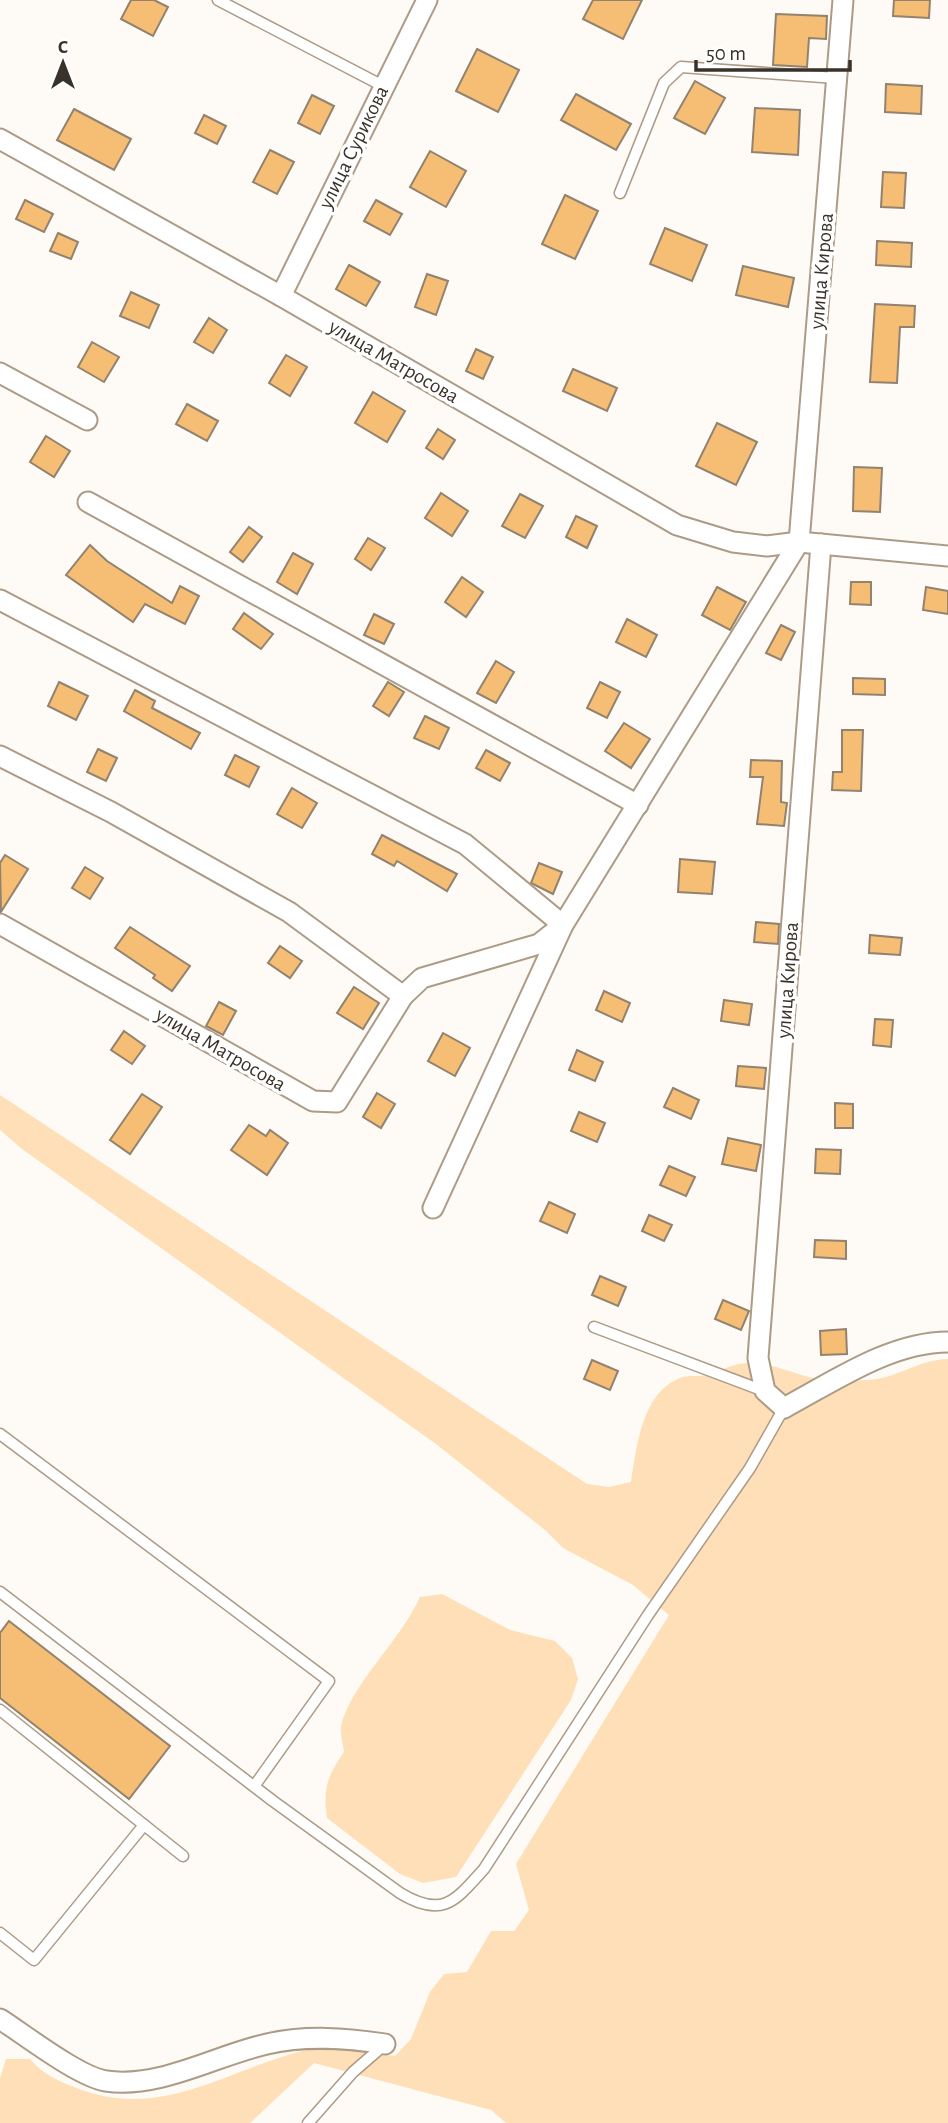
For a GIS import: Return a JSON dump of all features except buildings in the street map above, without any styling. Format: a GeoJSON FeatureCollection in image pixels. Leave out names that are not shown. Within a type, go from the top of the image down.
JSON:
{"type":"FeatureCollection","features":[{"type":"Feature","properties":{"kind":"street","name":"улица Сурикова"},"geometry":{"type":"LineString","coordinates":[[281,296],[427,0]]}},
{"type":"Feature","properties":{"kind":"street","name":"улица Кирова"},"geometry":{"type":"LineString","coordinates":[[799,541],[843,0]]}},
{"type":"Feature","properties":{"kind":"street","name":"улица Матросова"},"geometry":{"type":"LineString","coordinates":[[0,139],[281,296],[677,525],[733,542],[767,546],[799,541],[948,556]]}},
{"type":"Feature","properties":{"kind":"street"},"geometry":{"type":"LineString","coordinates":[[0,373],[87,420]]}},
{"type":"Feature","properties":{"kind":"street"},"geometry":{"type":"LineString","coordinates":[[88,502],[638,805]]}},
{"type":"Feature","properties":{"kind":"street","name":"улица Матросова"},"geometry":{"type":"LineString","coordinates":[[433,1208],[563,925],[799,541]]}},
{"type":"Feature","properties":{"kind":"street","name":"улица Кирова"},"geometry":{"type":"LineString","coordinates":[[765,1391],[758,1358],[821,544]]}},
{"type":"Feature","properties":{"kind":"street"},"geometry":{"type":"LineString","coordinates":[[0,600],[464,844],[563,925]]}},
{"type":"Feature","properties":{"kind":"street"},"geometry":{"type":"LineString","coordinates":[[0,756],[111,812],[289,912],[403,996]]}},
{"type":"Feature","properties":{"kind":"street","name":"улица Матросова"},"geometry":{"type":"LineString","coordinates":[[0,924],[313,1101],[326,1104],[337,1102],[403,996],[422,978],[539,944],[563,925]]}},
{"type":"Feature","properties":{"kind":"street"},"geometry":{"type":"LineString","coordinates":[[765,1391],[784,1408],[875,1360],[933,1342],[948,1342]]}},
{"type":"Feature","properties":{"kind":"street"},"geometry":{"type":"LineString","coordinates":[[0,2019],[87,2074],[106,2081],[158,2077],[268,2043],[348,2038],[385,2044]]}},
{"type":"Feature","properties":{"kind":"lane"},"geometry":{"type":"LineString","coordinates":[[218,0],[383,86]]}},
{"type":"Feature","properties":{"kind":"lane"},"geometry":{"type":"LineString","coordinates":[[620,193],[664,83],[681,67],[836,78]]}},
{"type":"Feature","properties":{"kind":"lane"},"geometry":{"type":"LineString","coordinates":[[594,1327],[765,1391]]}},
{"type":"Feature","properties":{"kind":"lane"},"geometry":{"type":"LineString","coordinates":[[0,1592],[419,1905],[440,1906],[455,1901],[484,1869],[648,1615],[750,1468],[784,1408]]}},
{"type":"Feature","properties":{"kind":"lane"},"geometry":{"type":"LineString","coordinates":[[0,1434],[329,1681],[255,1785]]}},
{"type":"Feature","properties":{"kind":"lane"},"geometry":{"type":"LineString","coordinates":[[0,1710],[183,1856]]}},
{"type":"Feature","properties":{"kind":"lane"},"geometry":{"type":"LineString","coordinates":[[0,1933],[34,1960],[144,1825]]}},
{"type":"Feature","properties":{"kind":"lane"},"geometry":{"type":"LineString","coordinates":[[308,2123],[385,2044]]}},
{"type":"Feature","properties":{"kind":"shaded area"},"geometry":{"type":"Polygon","coordinates":[[[0,1095],[587,1484],[609,1487],[631,1482],[639,1436],[650,1406],[669,1384],[683,1377],[702,1376],[737,1364],[750,1363],[824,1380],[866,1380],[887,1377],[927,1362],[948,1359],[948,2123],[506,2123],[491,2110],[314,2063],[250,2123],[0,2123],[0,2078],[6,2059],[30,2059],[50,2076],[74,2087],[106,2096],[136,2099],[194,2089],[280,2058],[320,2047],[395,2056],[411,2039],[430,1992],[444,1974],[467,1972],[491,1931],[514,1931],[529,1910],[516,1864],[669,1615],[633,1585],[563,1548],[545,1530],[436,1444],[22,1149],[0,1130],[0,1095]]]}},
{"type":"Feature","properties":{"kind":"shaded area"},"geometry":{"type":"Polygon","coordinates":[[[442,1594],[510,1630],[555,1641],[572,1658],[578,1679],[571,1700],[456,1877],[423,1883],[400,1874],[327,1818],[326,1791],[330,1776],[344,1752],[341,1726],[355,1694],[412,1613],[420,1597],[442,1594]]]}}]}
